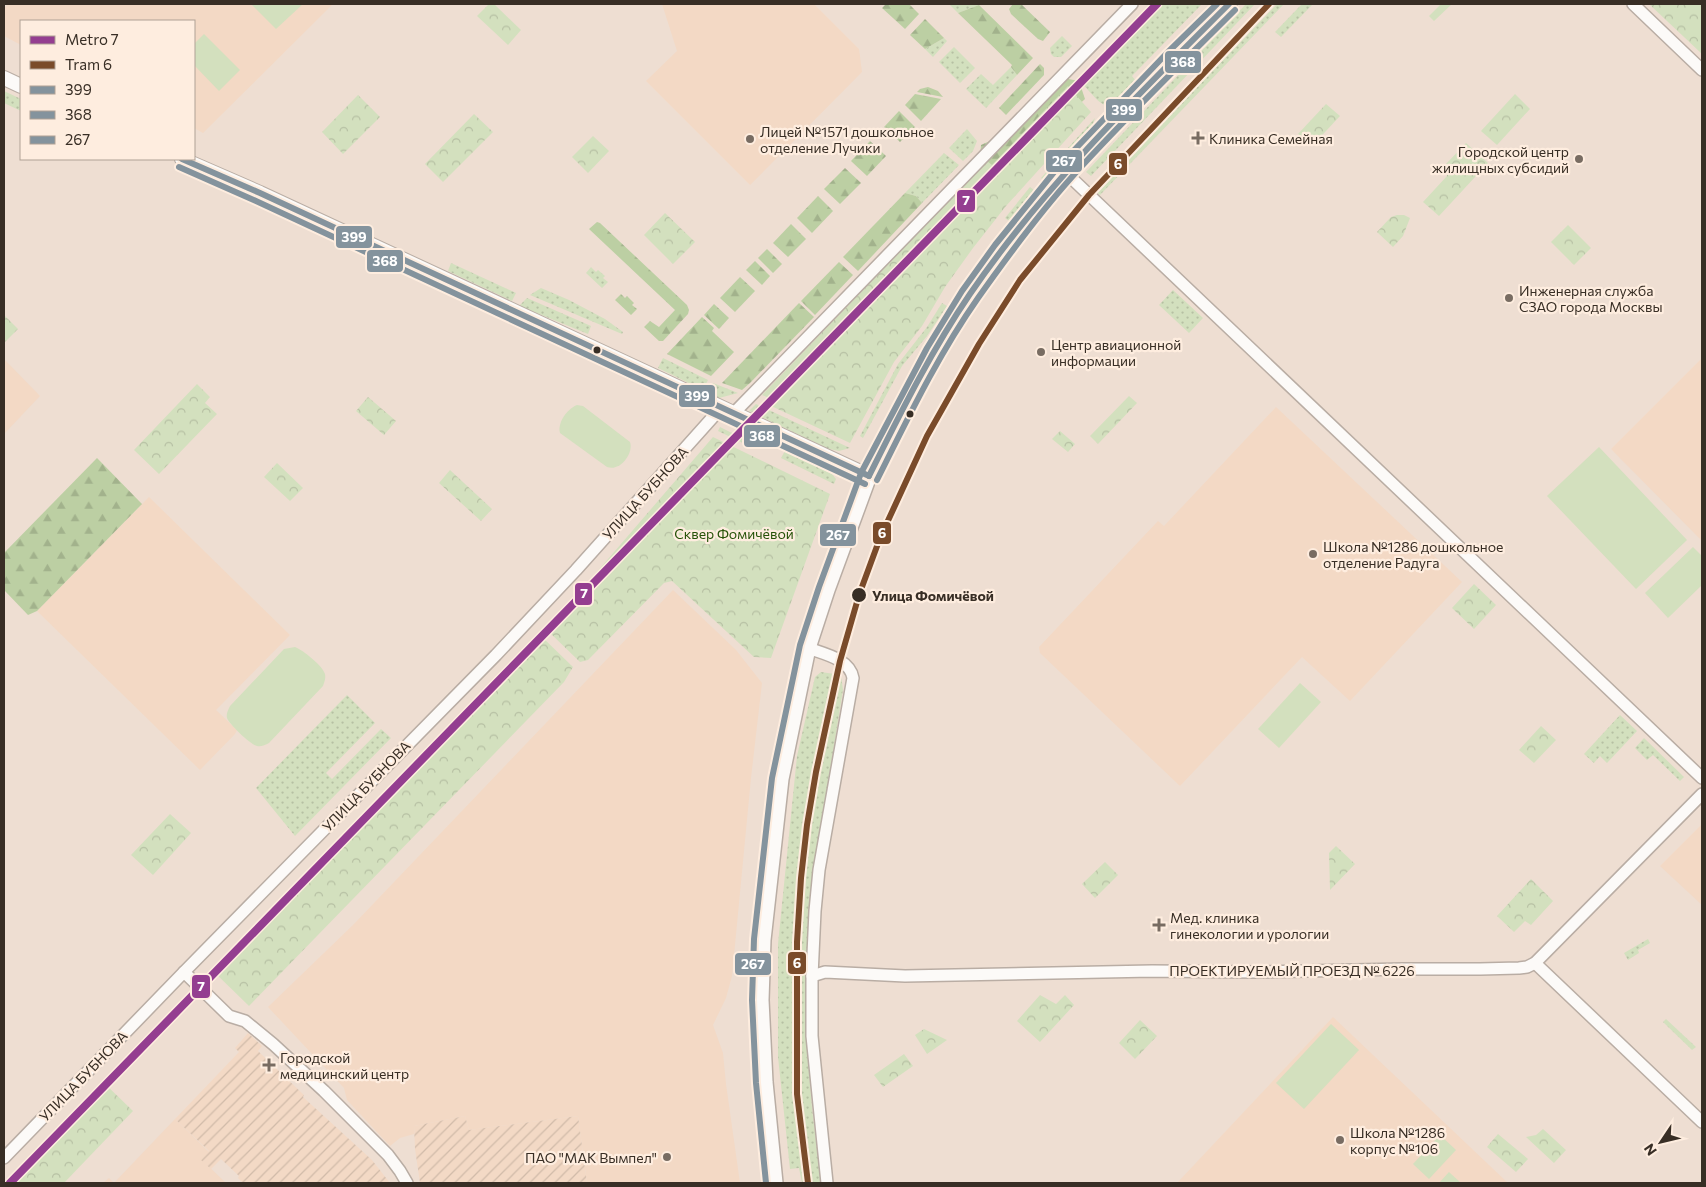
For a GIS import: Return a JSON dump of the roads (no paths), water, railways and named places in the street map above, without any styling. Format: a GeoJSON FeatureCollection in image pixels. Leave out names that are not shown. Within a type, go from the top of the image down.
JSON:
{"type":"FeatureCollection","features":[{"type":"Feature","properties":{"kind":"main road"},"geometry":{"type":"LineString","coordinates":[[775,1183],[762,1039],[763,940],[781,779],[808,648],[869,476],[934,353],[969,296],[1002,250],[1065,172],[1173,59],[1229,4]]}},
{"type":"Feature","properties":{"kind":"street","name":"УЛИЦА БУБНОВА"},"geometry":{"type":"LineString","coordinates":[[4,1158],[507,642],[727,411],[1132,4]]}},
{"type":"Feature","properties":{"kind":"street"},"geometry":{"type":"LineString","coordinates":[[1633,4],[1702,70]]}},
{"type":"Feature","properties":{"kind":"street"},"geometry":{"type":"LineString","coordinates":[[4,78],[20,86]]}},
{"type":"Feature","properties":{"kind":"street"},"geometry":{"type":"LineString","coordinates":[[184,160],[869,476]]}},
{"type":"Feature","properties":{"kind":"street"},"geometry":{"type":"LineString","coordinates":[[1065,172],[1702,778]]}},
{"type":"Feature","properties":{"kind":"street"},"geometry":{"type":"LineString","coordinates":[[808,648],[846,664],[852,672],[853,678],[819,870],[812,976],[812,1036],[827,1183]]}},
{"type":"Feature","properties":{"kind":"street"},"geometry":{"type":"LineString","coordinates":[[1702,794],[1535,963],[1702,1122]]}},
{"type":"Feature","properties":{"kind":"street","name":"ПРОЕКТИРУЕМЫЙ ПРОЕЗД № 6226"},"geometry":{"type":"LineString","coordinates":[[812,976],[825,972],[905,976],[1152,970],[1264,972],[1480,969],[1519,968],[1528,967],[1535,963]]}},
{"type":"Feature","properties":{"kind":"street"},"geometry":{"type":"LineString","coordinates":[[184,972],[229,1016],[245,1021],[320,1087],[388,1156],[400,1170],[407,1183]]}},
{"type":"Feature","properties":{"kind":"metro line","name":"7"},"geometry":{"type":"LineString","coordinates":[[10,1183],[1157,4]]}},
{"type":"Feature","properties":{"kind":"tram line","name":"6"},"geometry":{"type":"LineString","coordinates":[[808,1183],[797,1094],[797,942],[801,878],[816,772],[840,661],[859,595],[880,538],[927,436],[979,344],[1020,280],[1089,195],[1269,4]]}},
{"type":"Feature","properties":{"kind":"place","name":"Клиника Семейная"},"geometry":{"type":"Point","coordinates":[1198,138]}},
{"type":"Feature","properties":{"kind":"place","name":"Лицей №1571 дошкольное отделение Лучики"},"geometry":{"type":"Point","coordinates":[750,139]}},
{"type":"Feature","properties":{"kind":"place","name":"Городской центр жилищных субсидий"},"geometry":{"type":"Point","coordinates":[1579,159]}},
{"type":"Feature","properties":{"kind":"place","name":"Инженерная служба СЗАО города Москвы"},"geometry":{"type":"Point","coordinates":[1509,298]}},
{"type":"Feature","properties":{"kind":"place","name":"Центр авиационной информации"},"geometry":{"type":"Point","coordinates":[1041,352]}},
{"type":"Feature","properties":{"kind":"place","name":"Школа №1286 дошкольное отделение Радуга"},"geometry":{"type":"Point","coordinates":[1313,554]}},
{"type":"Feature","properties":{"kind":"place","name":"Улица Фомичёвой"},"geometry":{"type":"Point","coordinates":[859,595]}},
{"type":"Feature","properties":{"kind":"place","name":"Мед. клиника гинекологии и урологии"},"geometry":{"type":"Point","coordinates":[1159,925]}},
{"type":"Feature","properties":{"kind":"place","name":"Городской медицинский центр"},"geometry":{"type":"Point","coordinates":[269,1065]}},
{"type":"Feature","properties":{"kind":"place","name":"Школа №1286 корпус №106"},"geometry":{"type":"Point","coordinates":[1340,1140]}},
{"type":"Feature","properties":{"kind":"place","name":"ПАО \"МАК Вымпел\""},"geometry":{"type":"Point","coordinates":[667,1157]}},
{"type":"Feature","properties":{"kind":"park label","name":"Сквер Фомичёвой"},"geometry":{"type":"Point","coordinates":[734,533]}}]}
